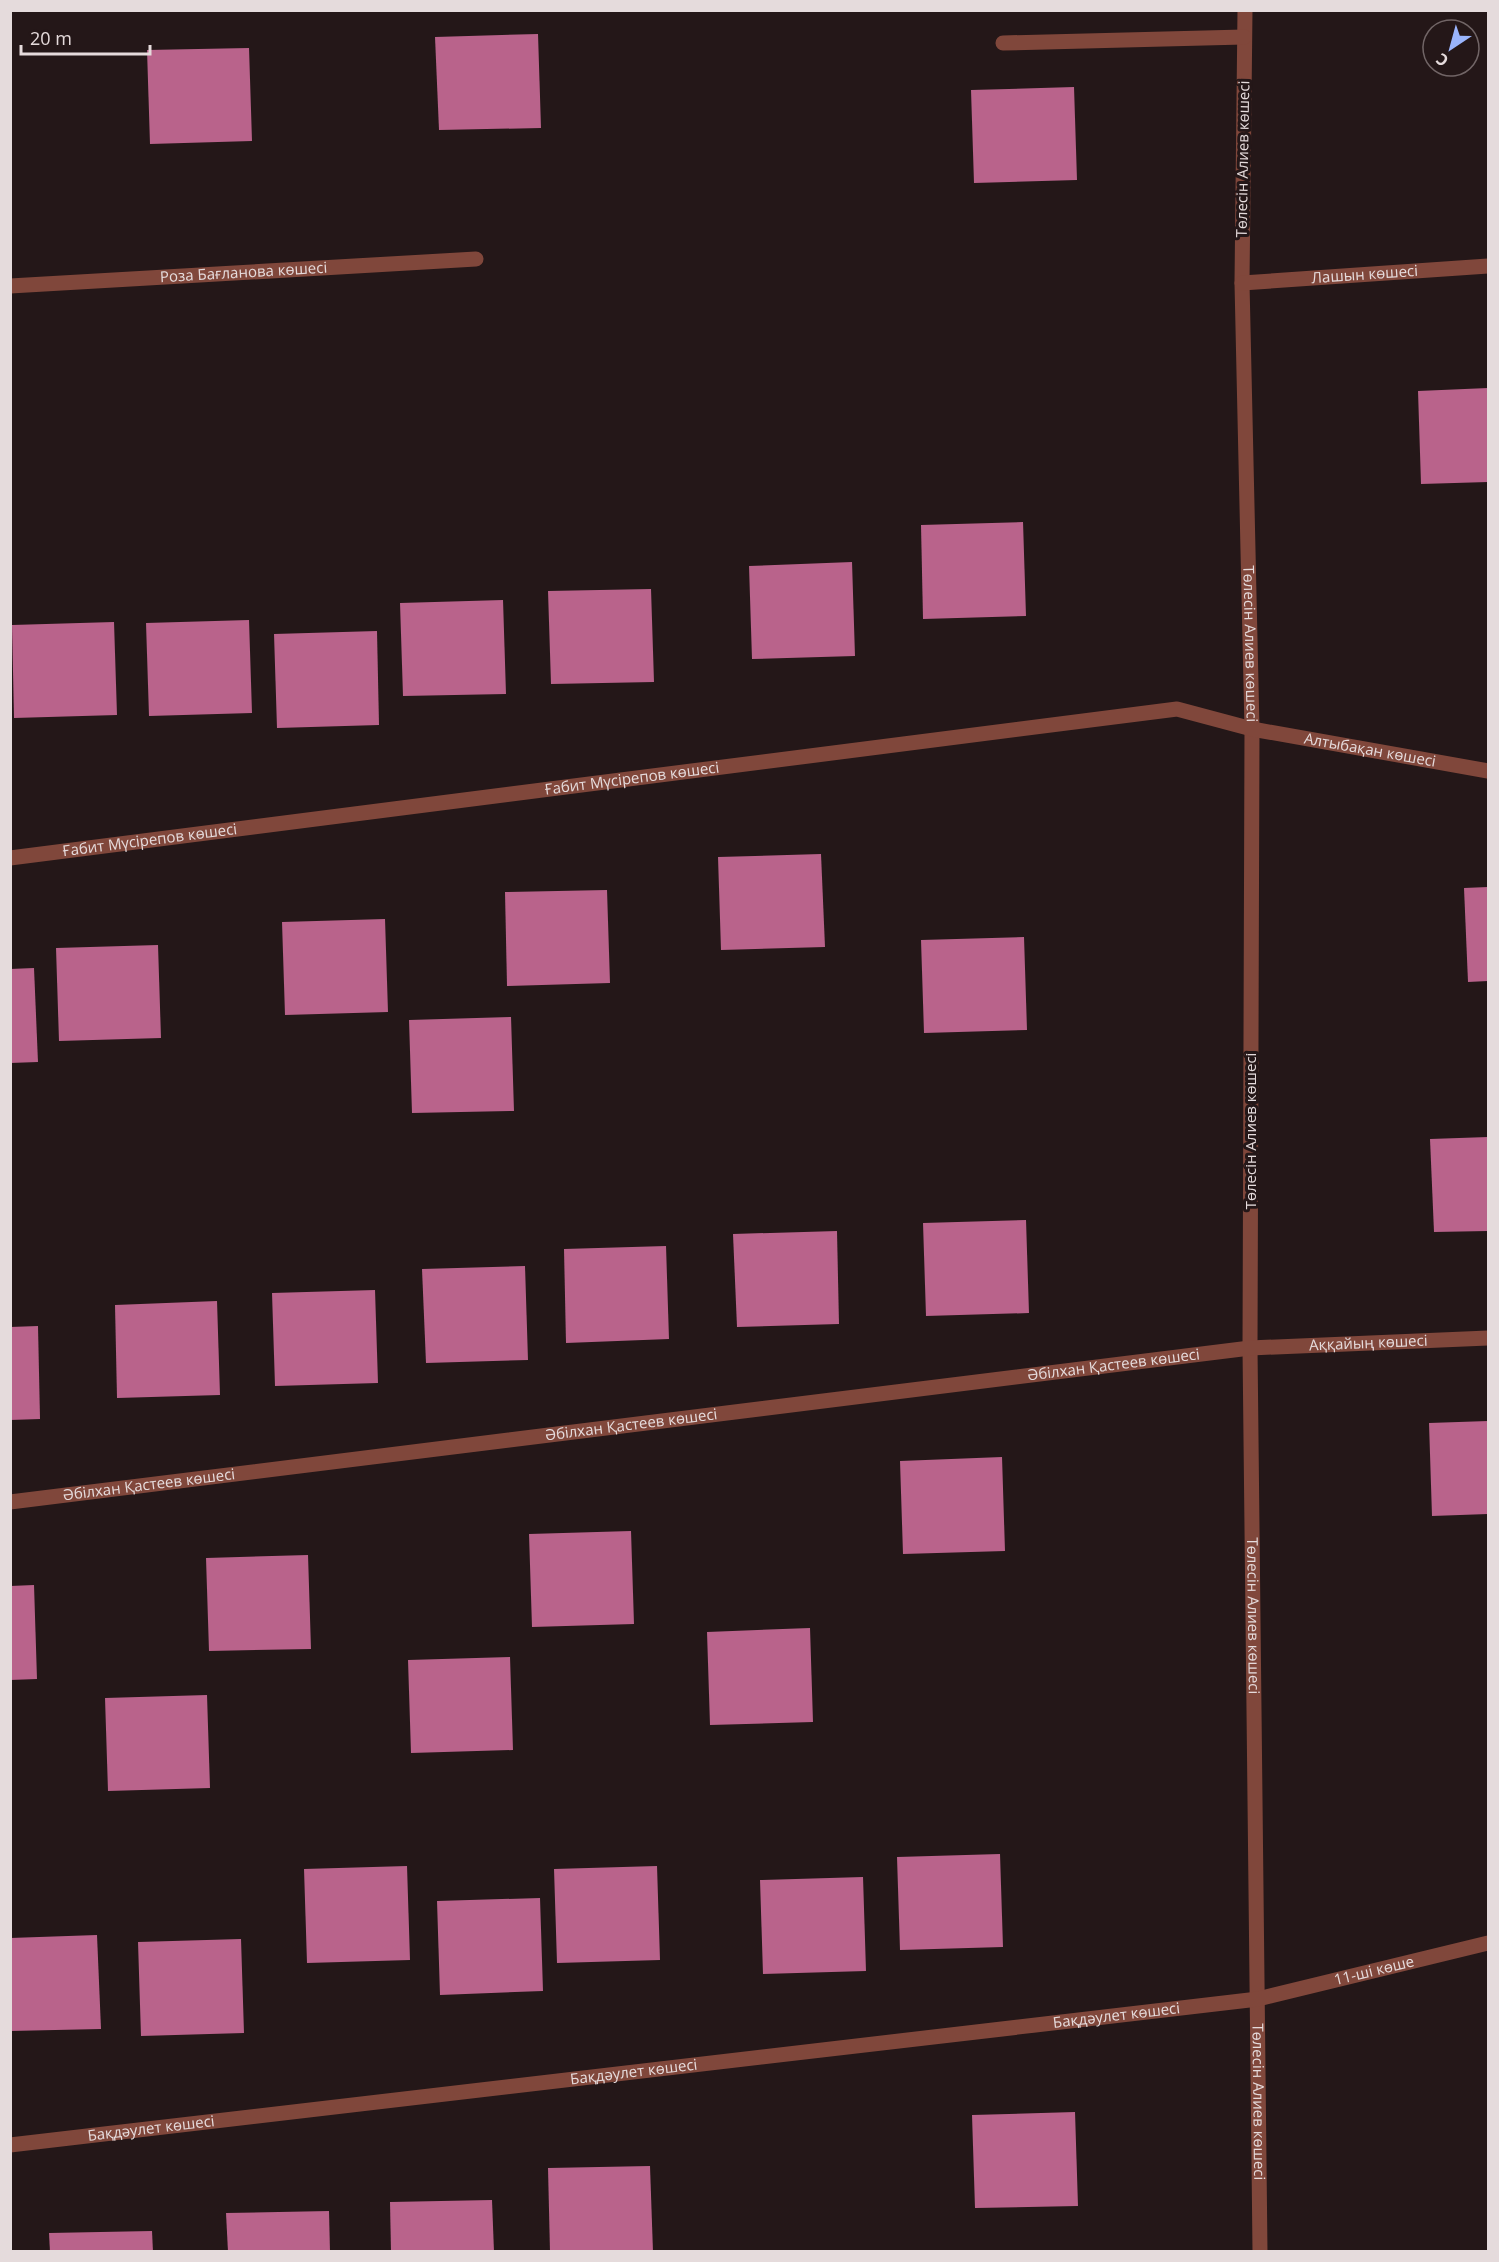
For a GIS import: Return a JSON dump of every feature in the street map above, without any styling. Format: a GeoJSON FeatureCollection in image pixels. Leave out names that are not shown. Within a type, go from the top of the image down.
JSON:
{"type":"FeatureCollection","features":[{"type":"Feature","properties":{"kind":"street","name":"Төлесін Алиев көшесі"},"geometry":{"type":"LineString","coordinates":[[1245,10],[1242,283],[1252,729],[1250,1348],[1260,2252]]}},
{"type":"Feature","properties":{"kind":"street"},"geometry":{"type":"LineString","coordinates":[[1003,43],[1244,37]]}},
{"type":"Feature","properties":{"kind":"street","name":"Роза Бағланова көшесi"},"geometry":{"type":"LineString","coordinates":[[10,286],[476,259]]}},
{"type":"Feature","properties":{"kind":"street","name":"Лашын көшесі"},"geometry":{"type":"LineString","coordinates":[[1242,283],[1488,267]]}},
{"type":"Feature","properties":{"kind":"street","name":"Ғабит Мүсірепов көшесi"},"geometry":{"type":"LineString","coordinates":[[10,858],[1177,709],[1252,729]]}},
{"type":"Feature","properties":{"kind":"street","name":"Алтыбақан көшесі"},"geometry":{"type":"LineString","coordinates":[[1252,729],[1488,771]]}},
{"type":"Feature","properties":{"kind":"street","name":"Аққайың көшесі"},"geometry":{"type":"LineString","coordinates":[[1250,1348],[1488,1338]]}},
{"type":"Feature","properties":{"kind":"street","name":"Әбілхан Қастеев көшесi"},"geometry":{"type":"LineString","coordinates":[[10,1502],[1250,1348]]}},
{"type":"Feature","properties":{"kind":"street","name":"11-ші көше"},"geometry":{"type":"LineString","coordinates":[[1258,1999],[1488,1943]]}},
{"type":"Feature","properties":{"kind":"street","name":"Бақдәулет көшесi"},"geometry":{"type":"LineString","coordinates":[[10,2145],[1258,1999]]}},
{"type":"Feature","properties":{"kind":"building"},"geometry":{"type":"Polygon","coordinates":[[[538,34],[541,128],[439,130],[435,37],[538,34]]]}},
{"type":"Feature","properties":{"kind":"building"},"geometry":{"type":"Polygon","coordinates":[[[249,48],[252,141],[150,144],[147,50],[249,48]]]}},
{"type":"Feature","properties":{"kind":"building"},"geometry":{"type":"Polygon","coordinates":[[[1074,87],[1077,180],[974,183],[971,90],[1074,87]]]}},
{"type":"Feature","properties":{"kind":"building"},"geometry":{"type":"Polygon","coordinates":[[[1488,388],[1488,482],[1421,484],[1418,391],[1488,388]]]}},
{"type":"Feature","properties":{"kind":"building"},"geometry":{"type":"Polygon","coordinates":[[[1023,522],[1026,616],[923,619],[921,525],[1023,522]]]}},
{"type":"Feature","properties":{"kind":"building"},"geometry":{"type":"Polygon","coordinates":[[[852,562],[855,656],[752,659],[749,566],[852,562]]]}},
{"type":"Feature","properties":{"kind":"building"},"geometry":{"type":"Polygon","coordinates":[[[651,589],[654,682],[551,684],[548,591],[651,589]]]}},
{"type":"Feature","properties":{"kind":"building"},"geometry":{"type":"Polygon","coordinates":[[[503,600],[506,694],[403,696],[400,603],[503,600]]]}},
{"type":"Feature","properties":{"kind":"building"},"geometry":{"type":"Polygon","coordinates":[[[249,620],[252,713],[149,716],[146,623],[249,620]]]}},
{"type":"Feature","properties":{"kind":"building"},"geometry":{"type":"Polygon","coordinates":[[[114,622],[117,715],[14,718],[12,625],[114,622]]]}},
{"type":"Feature","properties":{"kind":"building"},"geometry":{"type":"Polygon","coordinates":[[[377,631],[379,725],[277,728],[274,634],[377,631]]]}},
{"type":"Feature","properties":{"kind":"building"},"geometry":{"type":"Polygon","coordinates":[[[821,854],[825,947],[721,950],[718,857],[821,854]]]}},
{"type":"Feature","properties":{"kind":"building"},"geometry":{"type":"Polygon","coordinates":[[[1488,887],[1488,981],[1468,982],[1464,888],[1488,887]]]}},
{"type":"Feature","properties":{"kind":"building"},"geometry":{"type":"Polygon","coordinates":[[[607,890],[610,983],[507,986],[505,892],[607,890]]]}},
{"type":"Feature","properties":{"kind":"building"},"geometry":{"type":"Polygon","coordinates":[[[385,919],[388,1012],[285,1015],[282,922],[385,919]]]}},
{"type":"Feature","properties":{"kind":"building"},"geometry":{"type":"Polygon","coordinates":[[[1024,937],[1027,1030],[924,1033],[921,940],[1024,937]]]}},
{"type":"Feature","properties":{"kind":"building"},"geometry":{"type":"Polygon","coordinates":[[[158,945],[161,1038],[59,1041],[56,948],[158,945]]]}},
{"type":"Feature","properties":{"kind":"building"},"geometry":{"type":"Polygon","coordinates":[[[34,968],[38,1062],[10,1063],[10,969],[34,968]]]}},
{"type":"Feature","properties":{"kind":"building"},"geometry":{"type":"Polygon","coordinates":[[[511,1017],[514,1111],[412,1113],[409,1020],[511,1017]]]}},
{"type":"Feature","properties":{"kind":"building"},"geometry":{"type":"Polygon","coordinates":[[[1488,1137],[1488,1231],[1434,1232],[1430,1139],[1488,1137]]]}},
{"type":"Feature","properties":{"kind":"building"},"geometry":{"type":"Polygon","coordinates":[[[1026,1220],[1029,1313],[926,1316],[923,1223],[1026,1220]]]}},
{"type":"Feature","properties":{"kind":"building"},"geometry":{"type":"Polygon","coordinates":[[[837,1231],[839,1324],[737,1327],[733,1234],[837,1231]]]}},
{"type":"Feature","properties":{"kind":"building"},"geometry":{"type":"Polygon","coordinates":[[[666,1246],[669,1339],[566,1343],[564,1249],[666,1246]]]}},
{"type":"Feature","properties":{"kind":"building"},"geometry":{"type":"Polygon","coordinates":[[[525,1266],[528,1360],[426,1363],[422,1269],[525,1266]]]}},
{"type":"Feature","properties":{"kind":"building"},"geometry":{"type":"Polygon","coordinates":[[[375,1290],[378,1383],[275,1386],[272,1293],[375,1290]]]}},
{"type":"Feature","properties":{"kind":"building"},"geometry":{"type":"Polygon","coordinates":[[[217,1301],[220,1395],[117,1398],[115,1305],[217,1301]]]}},
{"type":"Feature","properties":{"kind":"building"},"geometry":{"type":"Polygon","coordinates":[[[38,1326],[40,1419],[10,1420],[10,1327],[38,1326]]]}},
{"type":"Feature","properties":{"kind":"building"},"geometry":{"type":"Polygon","coordinates":[[[1488,1421],[1488,1514],[1432,1516],[1429,1423],[1488,1421]]]}},
{"type":"Feature","properties":{"kind":"building"},"geometry":{"type":"Polygon","coordinates":[[[1002,1457],[1005,1551],[903,1554],[900,1461],[1002,1457]]]}},
{"type":"Feature","properties":{"kind":"building"},"geometry":{"type":"Polygon","coordinates":[[[631,1531],[634,1624],[532,1627],[529,1534],[631,1531]]]}},
{"type":"Feature","properties":{"kind":"building"},"geometry":{"type":"Polygon","coordinates":[[[308,1555],[311,1649],[209,1651],[206,1558],[308,1555]]]}},
{"type":"Feature","properties":{"kind":"building"},"geometry":{"type":"Polygon","coordinates":[[[34,1585],[37,1679],[10,1680],[10,1586],[34,1585]]]}},
{"type":"Feature","properties":{"kind":"building"},"geometry":{"type":"Polygon","coordinates":[[[810,1628],[813,1722],[710,1725],[707,1632],[810,1628]]]}},
{"type":"Feature","properties":{"kind":"building"},"geometry":{"type":"Polygon","coordinates":[[[510,1657],[513,1750],[411,1753],[408,1660],[510,1657]]]}},
{"type":"Feature","properties":{"kind":"building"},"geometry":{"type":"Polygon","coordinates":[[[207,1695],[210,1788],[108,1791],[105,1698],[207,1695]]]}},
{"type":"Feature","properties":{"kind":"building"},"geometry":{"type":"Polygon","coordinates":[[[1000,1854],[1003,1947],[900,1950],[897,1857],[1000,1854]]]}},
{"type":"Feature","properties":{"kind":"building"},"geometry":{"type":"Polygon","coordinates":[[[407,1866],[410,1960],[307,1963],[304,1869],[407,1866]]]}},
{"type":"Feature","properties":{"kind":"building"},"geometry":{"type":"Polygon","coordinates":[[[657,1866],[660,1960],[557,1963],[554,1869],[657,1866]]]}},
{"type":"Feature","properties":{"kind":"building"},"geometry":{"type":"Polygon","coordinates":[[[863,1877],[866,1971],[763,1974],[760,1880],[863,1877]]]}},
{"type":"Feature","properties":{"kind":"building"},"geometry":{"type":"Polygon","coordinates":[[[540,1898],[543,1991],[440,1995],[437,1901],[540,1898]]]}},
{"type":"Feature","properties":{"kind":"building"},"geometry":{"type":"Polygon","coordinates":[[[97,1935],[101,2029],[10,2031],[10,1938],[97,1935]]]}},
{"type":"Feature","properties":{"kind":"building"},"geometry":{"type":"Polygon","coordinates":[[[241,1939],[244,2033],[141,2036],[138,1942],[241,1939]]]}},
{"type":"Feature","properties":{"kind":"building"},"geometry":{"type":"Polygon","coordinates":[[[1075,2112],[1078,2206],[975,2208],[972,2115],[1075,2112]]]}},
{"type":"Feature","properties":{"kind":"building"},"geometry":{"type":"Polygon","coordinates":[[[650,2166],[653,2252],[550,2252],[548,2168],[650,2166]]]}},
{"type":"Feature","properties":{"kind":"building"},"geometry":{"type":"Polygon","coordinates":[[[492,2200],[494,2252],[391,2252],[390,2202],[492,2200]]]}},
{"type":"Feature","properties":{"kind":"building"},"geometry":{"type":"Polygon","coordinates":[[[329,2211],[330,2252],[228,2252],[226,2213],[329,2211]]]}},
{"type":"Feature","properties":{"kind":"building"},"geometry":{"type":"Polygon","coordinates":[[[152,2231],[153,2252],[50,2252],[49,2233],[152,2231]]]}}]}
